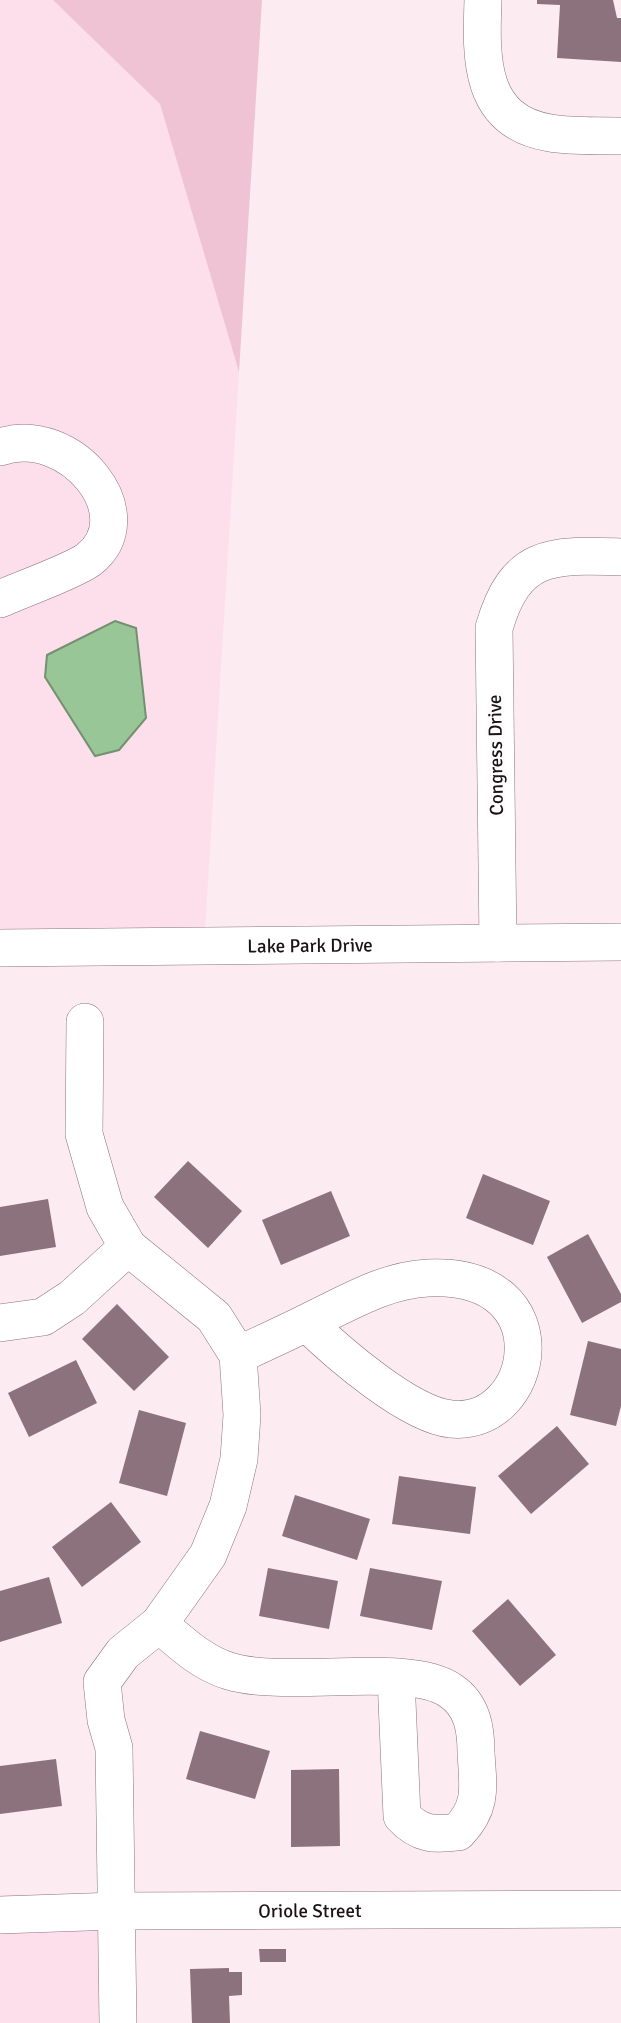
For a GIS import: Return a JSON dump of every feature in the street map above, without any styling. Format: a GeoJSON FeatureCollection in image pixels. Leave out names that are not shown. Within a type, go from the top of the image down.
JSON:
{"type":"FeatureCollection","features":[{"type":"Feature","properties":{"kind":"street"},"geometry":{"type":"LineString","coordinates":[[483,0],[481,57],[488,85],[502,109],[526,125],[550,133],[621,136]]}},
{"type":"Feature","properties":{"kind":"street"},"geometry":{"type":"LineString","coordinates":[[0,447],[17,441],[37,443],[60,450],[80,463],[108,505],[106,538],[88,560],[0,599]]}},
{"type":"Feature","properties":{"kind":"street","name":"Congress Drive"},"geometry":{"type":"LineString","coordinates":[[498,943],[494,628],[502,600],[521,575],[544,560],[569,555],[621,557]]}},
{"type":"Feature","properties":{"kind":"street","name":"Lake Park Drive"},"geometry":{"type":"LineString","coordinates":[[0,948],[621,942]]}},
{"type":"Feature","properties":{"kind":"street"},"geometry":{"type":"LineString","coordinates":[[85,1022],[84,1134],[105,1207],[128,1247],[214,1317],[238,1355],[242,1415],[239,1459],[228,1506],[208,1555],[159,1624],[123,1653],[102,1682],[106,1720],[114,1748],[118,2023]]}},
{"type":"Feature","properties":{"kind":"street"},"geometry":{"type":"LineString","coordinates":[[0,1323],[43,1317],[72,1298],[128,1247]]}},
{"type":"Feature","properties":{"kind":"street"},"geometry":{"type":"LineString","coordinates":[[238,1355],[381,1286],[427,1278],[469,1279],[493,1292],[513,1310],[523,1332],[523,1357],[516,1382],[501,1400],[480,1415],[451,1420],[422,1410],[344,1358],[307,1323]]}},
{"type":"Feature","properties":{"kind":"street"},"geometry":{"type":"LineString","coordinates":[[159,1624],[203,1660],[227,1671],[260,1678],[396,1678]]}},
{"type":"Feature","properties":{"kind":"street","name":"Oriole Street"},"geometry":{"type":"LineString","coordinates":[[0,1915],[116,1911],[621,1909]]}},
{"type":"Feature","properties":{"kind":"shaded area"},"geometry":{"type":"Polygon","coordinates":[[[0,0],[53,0],[160,104],[239,372],[205,930],[0,932],[0,0]]]}},
{"type":"Feature","properties":{"kind":"shaded area"},"geometry":{"type":"Polygon","coordinates":[[[53,0],[262,0],[239,372],[160,104],[53,0]]]}},
{"type":"Feature","properties":{"kind":"shaded area"},"geometry":{"type":"Polygon","coordinates":[[[115,621],[136,628],[146,718],[119,750],[95,756],[45,677],[47,655],[115,621]]]}},
{"type":"Feature","properties":{"kind":"shaded area"},"geometry":{"type":"Polygon","coordinates":[[[97,1894],[101,2023],[0,2023],[0,1895],[97,1894]]]}},
{"type":"Feature","properties":{"kind":"building"},"geometry":{"type":"Polygon","coordinates":[[[537,0],[613,0],[617,18],[621,18],[621,62],[557,58],[560,5],[537,4],[537,0]]]}},
{"type":"Feature","properties":{"kind":"building"},"geometry":{"type":"Polygon","coordinates":[[[188,1161],[242,1211],[208,1248],[154,1197],[188,1161]]]}},
{"type":"Feature","properties":{"kind":"building"},"geometry":{"type":"Polygon","coordinates":[[[483,1174],[550,1201],[533,1245],[466,1218],[483,1174]]]}},
{"type":"Feature","properties":{"kind":"building"},"geometry":{"type":"Polygon","coordinates":[[[331,1191],[350,1236],[281,1265],[262,1220],[331,1191]]]}},
{"type":"Feature","properties":{"kind":"building"},"geometry":{"type":"Polygon","coordinates":[[[48,1199],[56,1247],[0,1256],[0,1207],[48,1199]]]}},
{"type":"Feature","properties":{"kind":"building"},"geometry":{"type":"Polygon","coordinates":[[[588,1234],[621,1294],[621,1302],[582,1323],[547,1257],[588,1234]]]}},
{"type":"Feature","properties":{"kind":"building"},"geometry":{"type":"Polygon","coordinates":[[[117,1304],[169,1357],[134,1391],[82,1339],[117,1304]]]}},
{"type":"Feature","properties":{"kind":"building"},"geometry":{"type":"Polygon","coordinates":[[[588,1341],[621,1349],[621,1406],[616,1426],[570,1415],[588,1341]]]}},
{"type":"Feature","properties":{"kind":"building"},"geometry":{"type":"Polygon","coordinates":[[[76,1360],[97,1403],[29,1437],[8,1393],[76,1360]]]}},
{"type":"Feature","properties":{"kind":"building"},"geometry":{"type":"Polygon","coordinates":[[[139,1410],[186,1423],[167,1496],[119,1483],[139,1410]]]}},
{"type":"Feature","properties":{"kind":"building"},"geometry":{"type":"Polygon","coordinates":[[[557,1426],[589,1464],[531,1514],[498,1476],[557,1426]]]}},
{"type":"Feature","properties":{"kind":"building"},"geometry":{"type":"Polygon","coordinates":[[[399,1476],[476,1487],[470,1534],[392,1524],[399,1476]]]}},
{"type":"Feature","properties":{"kind":"building"},"geometry":{"type":"Polygon","coordinates":[[[295,1495],[370,1519],[357,1560],[282,1536],[295,1495]]]}},
{"type":"Feature","properties":{"kind":"building"},"geometry":{"type":"Polygon","coordinates":[[[111,1502],[141,1542],[82,1587],[52,1547],[111,1502]]]}},
{"type":"Feature","properties":{"kind":"building"},"geometry":{"type":"Polygon","coordinates":[[[268,1568],[338,1581],[329,1629],[259,1616],[268,1568]]]}},
{"type":"Feature","properties":{"kind":"building"},"geometry":{"type":"Polygon","coordinates":[[[370,1568],[442,1581],[432,1630],[360,1616],[370,1568]]]}},
{"type":"Feature","properties":{"kind":"building"},"geometry":{"type":"Polygon","coordinates":[[[49,1577],[62,1623],[0,1642],[0,1591],[49,1577]]]}},
{"type":"Feature","properties":{"kind":"building"},"geometry":{"type":"Polygon","coordinates":[[[508,1599],[556,1655],[520,1686],[472,1631],[508,1599]]]}},
{"type":"Feature","properties":{"kind":"building"},"geometry":{"type":"Polygon","coordinates":[[[200,1731],[270,1751],[255,1799],[186,1779],[200,1731]]]}},
{"type":"Feature","properties":{"kind":"building"},"geometry":{"type":"Polygon","coordinates":[[[56,1759],[62,1806],[0,1814],[0,1766],[56,1759]]]}},
{"type":"Feature","properties":{"kind":"building"},"geometry":{"type":"Polygon","coordinates":[[[339,1769],[340,1846],[291,1847],[291,1770],[339,1769]]]}},
{"type":"Feature","properties":{"kind":"building"},"geometry":{"type":"Polygon","coordinates":[[[259,1949],[286,1949],[286,1962],[260,1962],[259,1949]]]}},
{"type":"Feature","properties":{"kind":"building"},"geometry":{"type":"Polygon","coordinates":[[[229,1968],[229,1972],[242,1972],[242,1995],[229,1996],[230,2023],[192,2023],[190,1969],[229,1968]]]}}]}
